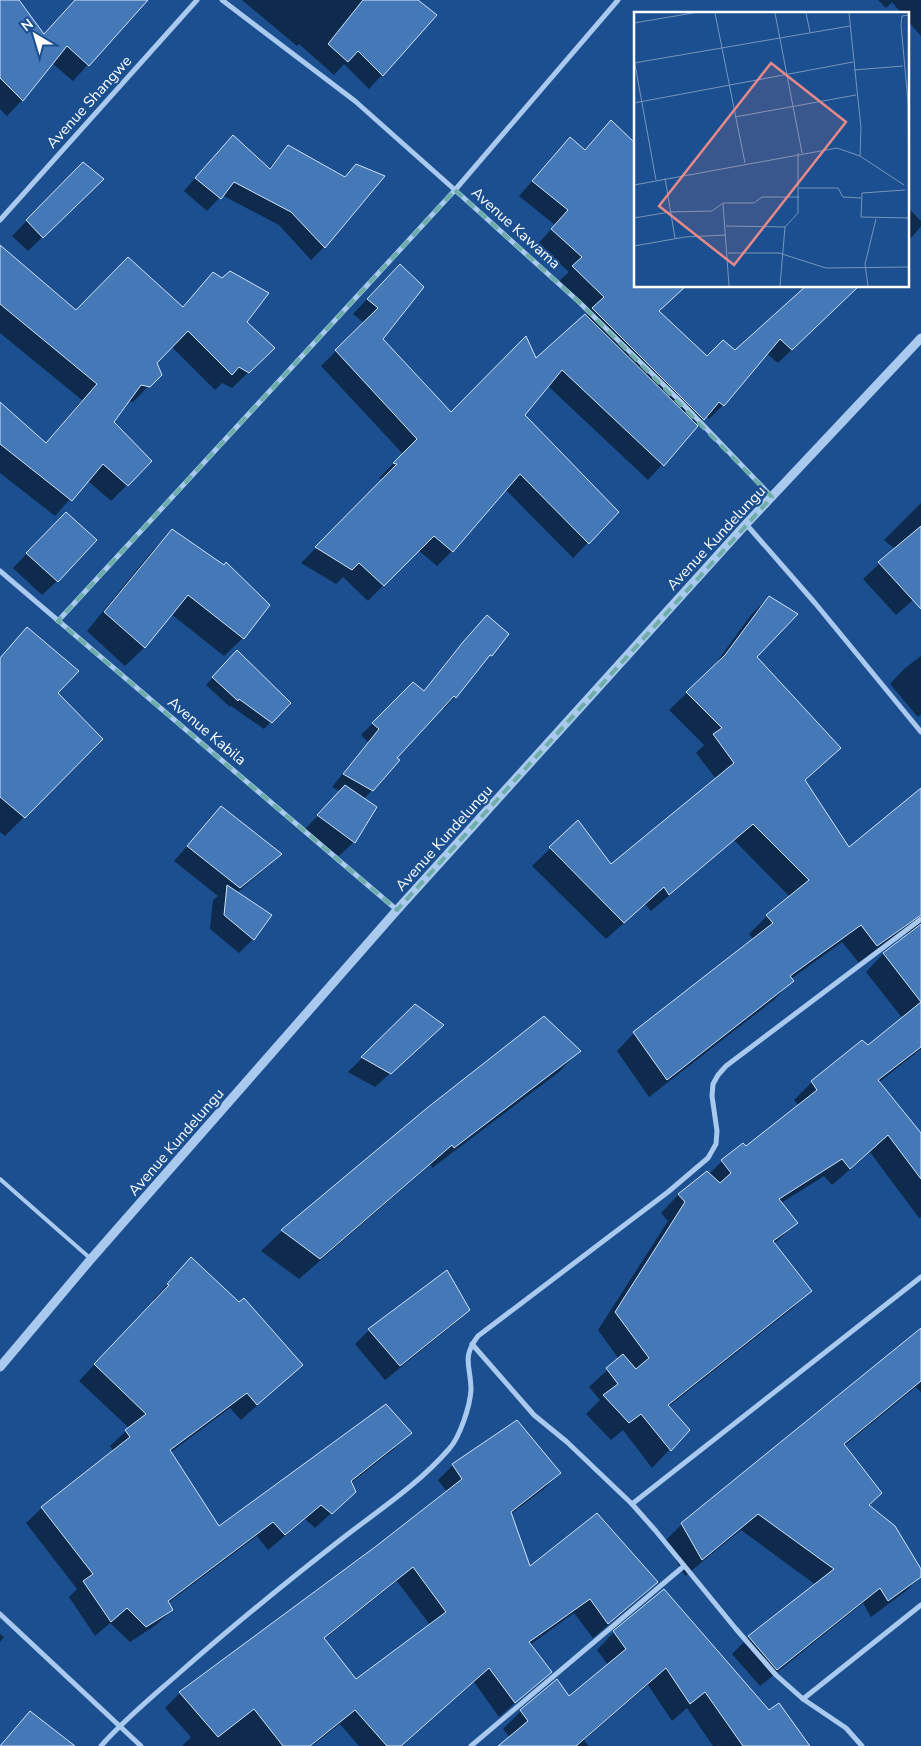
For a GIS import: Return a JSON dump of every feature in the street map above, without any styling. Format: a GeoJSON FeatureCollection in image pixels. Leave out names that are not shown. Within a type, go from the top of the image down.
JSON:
{"type":"FeatureCollection","features":[{"type":"Feature","properties":{"kind":"street","name":"Avenue Shangwe"},"geometry":{"type":"LineString","coordinates":[[0,220],[197,0]]}},
{"type":"Feature","properties":{"kind":"street","name":"Avenue Kawama"},"geometry":{"type":"LineString","coordinates":[[222,0],[355,101],[579,302],[680,401],[772,497]]}},
{"type":"Feature","properties":{"kind":"street"},"geometry":{"type":"LineString","coordinates":[[58,621],[455,190],[618,0]]}},
{"type":"Feature","properties":{"kind":"street","name":"Avenue Kundelungu"},"geometry":{"type":"LineString","coordinates":[[0,1367],[91,1259],[397,910],[746,524],[921,338]]}},
{"type":"Feature","properties":{"kind":"street"},"geometry":{"type":"LineString","coordinates":[[746,524],[815,603],[921,732]]}},
{"type":"Feature","properties":{"kind":"street","name":"Avenue Kabila"},"geometry":{"type":"LineString","coordinates":[[0,571],[397,910]]}},
{"type":"Feature","properties":{"kind":"street"},"geometry":{"type":"LineString","coordinates":[[101,1746],[118,1726],[209,1647],[432,1469],[451,1447],[463,1422],[471,1390],[466,1362],[472,1344],[484,1331],[668,1192],[708,1158],[716,1144],[718,1131],[712,1096],[713,1084],[726,1066],[921,919]]}},
{"type":"Feature","properties":{"kind":"street"},"geometry":{"type":"LineString","coordinates":[[632,1504],[921,1277]]}},
{"type":"Feature","properties":{"kind":"street"},"geometry":{"type":"LineString","coordinates":[[472,1344],[534,1415],[567,1442],[632,1504],[765,1662],[788,1686],[846,1728],[862,1746]]}},
{"type":"Feature","properties":{"kind":"street"},"geometry":{"type":"LineString","coordinates":[[471,1746],[684,1566]]}},
{"type":"Feature","properties":{"kind":"street"},"geometry":{"type":"LineString","coordinates":[[804,1699],[921,1605]]}},
{"type":"Feature","properties":{"kind":"street"},"geometry":{"type":"LineString","coordinates":[[0,1614],[141,1746]]}},
{"type":"Feature","properties":{"kind":"lane"},"geometry":{"type":"LineString","coordinates":[[0,1180],[91,1259]]}},
{"type":"Feature","properties":{"kind":"highlighted area"},"geometry":{"type":"Polygon","coordinates":[[[455,190],[579,302],[772,497],[397,910],[58,621],[455,190]]]}},
{"type":"Feature","properties":{"kind":"building"},"geometry":{"type":"Polygon","coordinates":[[[0,0],[19,0],[44,34],[75,0],[148,0],[89,66],[67,46],[23,101],[0,78],[0,0]]]}},
{"type":"Feature","properties":{"kind":"building"},"geometry":{"type":"Polygon","coordinates":[[[363,0],[418,0],[437,15],[383,76],[358,51],[348,62],[328,44],[363,0]]]}},
{"type":"Feature","properties":{"kind":"building"},"geometry":{"type":"Polygon","coordinates":[[[611,120],[634,142],[634,288],[684,288],[659,311],[707,356],[723,340],[735,350],[804,288],[857,288],[792,350],[780,339],[724,406],[719,402],[704,420],[592,308],[604,297],[572,266],[582,257],[551,229],[568,210],[532,181],[570,137],[585,150],[611,120]]]}},
{"type":"Feature","properties":{"kind":"building"},"geometry":{"type":"Polygon","coordinates":[[[233,135],[270,169],[288,145],[345,177],[356,164],[385,176],[325,248],[291,212],[234,182],[221,199],[195,178],[233,135]]]}},
{"type":"Feature","properties":{"kind":"building"},"geometry":{"type":"Polygon","coordinates":[[[83,162],[104,179],[43,238],[26,220],[83,162]]]}},
{"type":"Feature","properties":{"kind":"building"},"geometry":{"type":"Polygon","coordinates":[[[0,245],[76,310],[128,257],[183,307],[213,272],[222,278],[230,271],[269,293],[247,322],[275,348],[249,373],[239,367],[232,375],[188,331],[157,363],[162,375],[150,387],[141,385],[114,422],[152,461],[128,486],[103,464],[72,501],[0,444],[0,402],[46,443],[97,384],[0,304],[0,245]]]}},
{"type":"Feature","properties":{"kind":"building"},"geometry":{"type":"Polygon","coordinates":[[[400,264],[424,287],[383,339],[451,412],[526,336],[536,358],[585,314],[698,426],[664,466],[562,370],[525,415],[619,512],[589,544],[520,474],[453,552],[434,536],[384,586],[359,563],[352,570],[315,547],[397,464],[393,463],[417,439],[335,350],[378,308],[367,299],[400,264]]]}},
{"type":"Feature","properties":{"kind":"building"},"geometry":{"type":"Polygon","coordinates":[[[66,512],[97,540],[58,582],[26,553],[66,512]]]}},
{"type":"Feature","properties":{"kind":"building"},"geometry":{"type":"Polygon","coordinates":[[[921,526],[921,609],[878,562],[921,526]]]}},
{"type":"Feature","properties":{"kind":"building"},"geometry":{"type":"Polygon","coordinates":[[[172,529],[224,565],[226,562],[270,605],[244,639],[188,595],[145,648],[104,612],[172,529]]]}},
{"type":"Feature","properties":{"kind":"building"},"geometry":{"type":"Polygon","coordinates":[[[769,596],[798,614],[757,657],[841,748],[805,780],[849,847],[921,788],[921,915],[877,946],[861,925],[790,976],[794,981],[667,1080],[633,1032],[773,923],[766,915],[809,880],[753,824],[669,895],[664,887],[624,923],[549,847],[578,820],[611,864],[734,763],[713,734],[722,728],[686,692],[725,655],[769,596]]]}},
{"type":"Feature","properties":{"kind":"building"},"geometry":{"type":"Polygon","coordinates":[[[487,615],[509,634],[456,698],[454,696],[397,758],[400,760],[373,791],[343,774],[379,729],[372,723],[413,682],[424,691],[487,615]]]}},
{"type":"Feature","properties":{"kind":"building"},"geometry":{"type":"Polygon","coordinates":[[[27,627],[79,671],[58,693],[103,739],[25,818],[0,797],[0,658],[27,627]]]}},
{"type":"Feature","properties":{"kind":"building"},"geometry":{"type":"Polygon","coordinates":[[[237,650],[291,703],[272,723],[239,699],[238,701],[212,677],[237,650]]]}},
{"type":"Feature","properties":{"kind":"building"},"geometry":{"type":"Polygon","coordinates":[[[345,785],[377,807],[355,843],[317,815],[345,785]]]}},
{"type":"Feature","properties":{"kind":"building"},"geometry":{"type":"Polygon","coordinates":[[[221,806],[282,854],[240,888],[187,846],[221,806]]]}},
{"type":"Feature","properties":{"kind":"building"},"geometry":{"type":"Polygon","coordinates":[[[227,885],[272,915],[254,940],[224,915],[227,885]]]}},
{"type":"Feature","properties":{"kind":"building"},"geometry":{"type":"Polygon","coordinates":[[[921,924],[921,1002],[883,953],[921,924]]]}},
{"type":"Feature","properties":{"kind":"building"},"geometry":{"type":"Polygon","coordinates":[[[921,1002],[921,1047],[878,1080],[921,1133],[921,1179],[888,1135],[850,1169],[842,1159],[779,1199],[798,1223],[773,1241],[812,1291],[668,1405],[690,1430],[671,1451],[641,1414],[629,1423],[603,1395],[618,1384],[606,1368],[623,1354],[636,1369],[649,1358],[615,1312],[685,1202],[678,1194],[707,1171],[720,1183],[731,1173],[721,1160],[743,1143],[746,1146],[817,1090],[811,1081],[862,1040],[868,1045],[921,1002]]]}},
{"type":"Feature","properties":{"kind":"building"},"geometry":{"type":"Polygon","coordinates":[[[415,1004],[444,1025],[391,1074],[361,1057],[415,1004]]]}},
{"type":"Feature","properties":{"kind":"building"},"geometry":{"type":"Polygon","coordinates":[[[544,1016],[581,1051],[454,1148],[452,1145],[320,1259],[281,1230],[427,1108],[544,1016]]]}},
{"type":"Feature","properties":{"kind":"building"},"geometry":{"type":"Polygon","coordinates":[[[191,1257],[239,1302],[244,1298],[303,1365],[257,1405],[247,1393],[170,1450],[219,1526],[386,1404],[412,1433],[351,1481],[356,1492],[332,1514],[321,1505],[285,1535],[273,1522],[168,1601],[173,1610],[146,1627],[127,1608],[111,1622],[83,1581],[93,1574],[41,1507],[130,1437],[125,1430],[146,1414],[94,1364],[169,1285],[167,1284],[191,1257]]]}},
{"type":"Feature","properties":{"kind":"building"},"geometry":{"type":"Polygon","coordinates":[[[447,1270],[470,1310],[400,1366],[368,1329],[447,1270]]]}},
{"type":"Feature","properties":{"kind":"building"},"geometry":{"type":"Polygon","coordinates":[[[921,1328],[921,1381],[844,1444],[882,1493],[869,1505],[895,1526],[921,1569],[921,1577],[888,1601],[880,1588],[777,1670],[748,1636],[834,1569],[758,1514],[702,1560],[681,1523],[921,1328]]]}},
{"type":"Feature","properties":{"kind":"building"},"geometry":{"type":"Polygon","coordinates":[[[517,1420],[561,1473],[511,1512],[530,1566],[597,1513],[658,1582],[608,1624],[590,1599],[529,1642],[552,1672],[515,1703],[489,1668],[401,1746],[387,1746],[355,1710],[310,1746],[283,1746],[254,1709],[218,1737],[179,1692],[375,1547],[462,1479],[452,1464],[517,1420]],[[413,1567],[324,1638],[356,1679],[446,1612],[413,1567]]]}},
{"type":"Feature","properties":{"kind":"building"},"geometry":{"type":"Polygon","coordinates":[[[664,1589],[769,1710],[779,1703],[810,1746],[743,1746],[705,1692],[690,1704],[666,1668],[576,1746],[498,1746],[528,1721],[520,1710],[557,1679],[569,1696],[626,1649],[613,1631],[664,1589]]]}},
{"type":"Feature","properties":{"kind":"building"},"geometry":{"type":"Polygon","coordinates":[[[30,1711],[75,1746],[0,1746],[30,1711]]]}}]}
